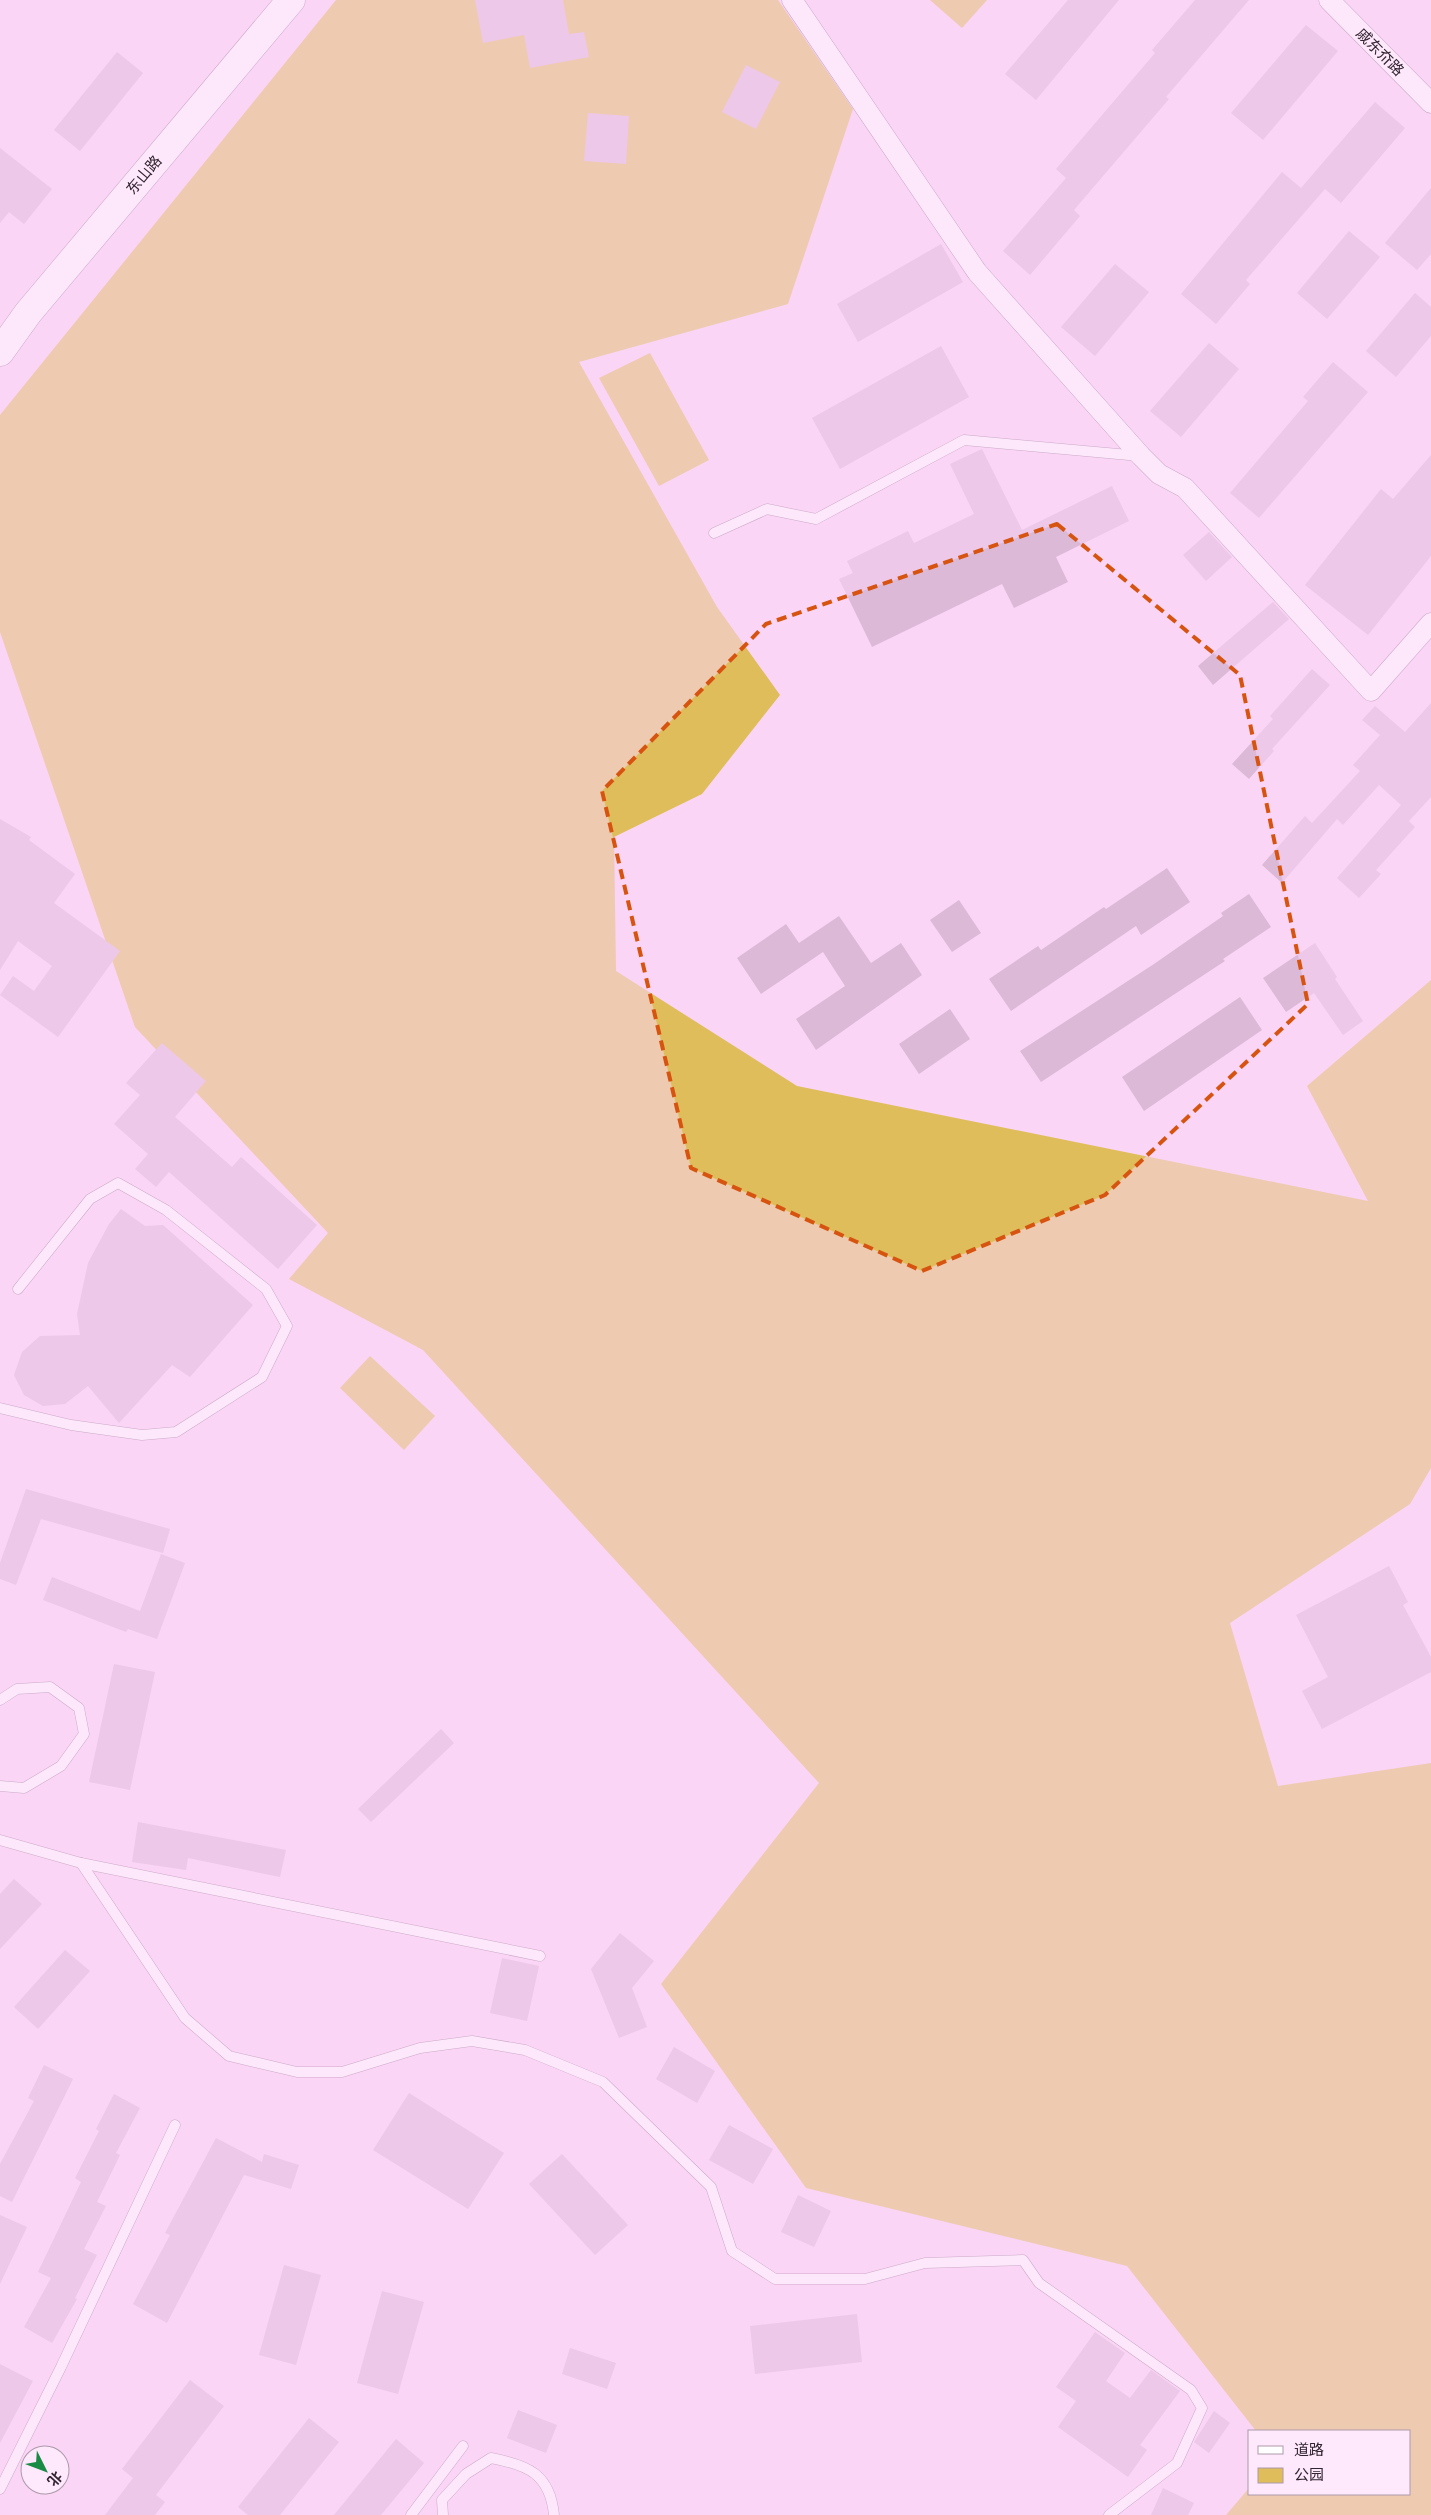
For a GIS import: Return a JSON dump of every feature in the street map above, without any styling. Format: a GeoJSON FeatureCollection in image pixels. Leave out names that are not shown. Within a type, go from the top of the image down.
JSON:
{"type":"FeatureCollection","features":[{"type":"Feature","properties":{"kind":"main road","name":"东山路"},"geometry":{"type":"LineString","coordinates":[[0,352],[28,313],[291,0]]}},
{"type":"Feature","properties":{"kind":"street"},"geometry":{"type":"LineString","coordinates":[[792,0],[977,272],[1141,456],[1159,474],[1184,488],[1371,691],[1431,623]]}},
{"type":"Feature","properties":{"kind":"street","name":"戚东夼路"},"geometry":{"type":"LineString","coordinates":[[1329,0],[1431,103]]}},
{"type":"Feature","properties":{"kind":"lane"},"geometry":{"type":"LineString","coordinates":[[714,533],[767,509],[816,519],[964,440],[1141,456]]}},
{"type":"Feature","properties":{"kind":"lane"},"geometry":{"type":"LineString","coordinates":[[0,1408],[71,1425],[142,1435],[176,1432],[262,1377],[287,1326],[266,1289],[166,1210],[118,1183],[90,1199],[18,1289]]}},
{"type":"Feature","properties":{"kind":"lane"},"geometry":{"type":"LineString","coordinates":[[0,1700],[17,1689],[50,1688],[79,1708],[84,1734],[61,1766],[24,1788],[0,1786]]}},
{"type":"Feature","properties":{"kind":"lane"},"geometry":{"type":"LineString","coordinates":[[0,1840],[81,1863],[540,1956]]}},
{"type":"Feature","properties":{"kind":"lane"},"geometry":{"type":"LineString","coordinates":[[81,1863],[185,2018],[229,2056],[297,2072],[342,2072],[420,2048],[472,2041],[525,2050],[603,2082],[711,2187],[732,2251],[775,2280],[865,2279],[924,2263],[1023,2260],[1039,2283],[1191,2390],[1202,2408],[1177,2463],[1109,2515]]}},
{"type":"Feature","properties":{"kind":"lane"},"geometry":{"type":"LineString","coordinates":[[0,2489],[61,2367],[175,2125]]}},
{"type":"Feature","properties":{"kind":"lane"},"geometry":{"type":"LineString","coordinates":[[411,2515],[463,2446]]}},
{"type":"Feature","properties":{"kind":"lane"},"geometry":{"type":"LineString","coordinates":[[443,2515],[442,2500],[466,2474],[491,2458],[518,2463],[540,2477],[552,2498],[554,2515]]}},
{"type":"Feature","properties":{"kind":"highlighted area"},"geometry":{"type":"Polygon","coordinates":[[[1057,524],[1240,675],[1308,1004],[1105,1195],[922,1271],[691,1168],[602,791],[766,624],[1057,524]]]}},
{"type":"Feature","properties":{"kind":"green space"},"geometry":{"type":"Polygon","coordinates":[[[336,0],[778,0],[853,109],[788,304],[579,362],[717,607],[780,695],[702,794],[614,837],[616,971],[797,1086],[1368,1201],[1307,1086],[1431,980],[1431,1468],[1410,1504],[1230,1623],[1278,1786],[1431,1763],[1431,2515],[1226,2515],[1248,2489],[1248,2495],[1411,2495],[1411,2430],[1255,2430],[1127,2266],[806,2188],[661,1984],[819,1783],[423,1350],[289,1279],[328,1233],[135,1027],[0,632],[0,415],[336,0]]]}},
{"type":"Feature","properties":{"kind":"green space"},"geometry":{"type":"Polygon","coordinates":[[[930,0],[987,0],[962,28],[930,0]]]}},
{"type":"Feature","properties":{"kind":"green space"},"geometry":{"type":"Polygon","coordinates":[[[650,353],[709,460],[659,486],[599,378],[650,353]]]}},
{"type":"Feature","properties":{"kind":"green space"},"geometry":{"type":"Polygon","coordinates":[[[370,1356],[435,1416],[404,1450],[340,1388],[370,1356]]]}},
{"type":"Feature","properties":{"kind":"building"},"geometry":{"type":"Polygon","coordinates":[[[475,0],[563,0],[569,34],[584,32],[589,57],[530,68],[524,35],[483,43],[475,0]]]}},
{"type":"Feature","properties":{"kind":"building"},"geometry":{"type":"Polygon","coordinates":[[[1068,0],[1119,0],[1036,100],[1005,74],[1068,0]]]}},
{"type":"Feature","properties":{"kind":"building"},"geometry":{"type":"Polygon","coordinates":[[[1195,0],[1249,0],[1166,97],[1169,99],[1074,210],[1080,216],[1030,275],[1003,251],[1066,178],[1056,169],[1155,53],[1152,50],[1195,0]]]}},
{"type":"Feature","properties":{"kind":"building"},"geometry":{"type":"Polygon","coordinates":[[[1306,25],[1338,51],[1263,140],[1231,113],[1306,25]]]}},
{"type":"Feature","properties":{"kind":"building"},"geometry":{"type":"Polygon","coordinates":[[[117,52],[143,73],[80,151],[54,130],[117,52]]]}},
{"type":"Feature","properties":{"kind":"building"},"geometry":{"type":"Polygon","coordinates":[[[746,65],[780,82],[756,129],[722,112],[746,65]]]}},
{"type":"Feature","properties":{"kind":"building"},"geometry":{"type":"Polygon","coordinates":[[[1375,102],[1405,128],[1341,203],[1325,189],[1246,280],[1250,284],[1216,324],[1181,294],[1282,172],[1301,188],[1375,102]]]}},
{"type":"Feature","properties":{"kind":"building"},"geometry":{"type":"Polygon","coordinates":[[[588,113],[629,116],[626,164],[584,161],[588,113]]]}},
{"type":"Feature","properties":{"kind":"building"},"geometry":{"type":"Polygon","coordinates":[[[0,148],[52,189],[24,224],[9,212],[0,223],[0,148]]]}},
{"type":"Feature","properties":{"kind":"building"},"geometry":{"type":"Polygon","coordinates":[[[1431,188],[1431,254],[1417,270],[1385,243],[1431,188]]]}},
{"type":"Feature","properties":{"kind":"building"},"geometry":{"type":"Polygon","coordinates":[[[1349,231],[1380,257],[1327,319],[1297,293],[1349,231]]]}},
{"type":"Feature","properties":{"kind":"building"},"geometry":{"type":"Polygon","coordinates":[[[941,244],[963,282],[858,342],[837,304],[941,244]]]}},
{"type":"Feature","properties":{"kind":"building"},"geometry":{"type":"Polygon","coordinates":[[[1115,264],[1149,292],[1095,356],[1061,327],[1115,264]]]}},
{"type":"Feature","properties":{"kind":"building"},"geometry":{"type":"Polygon","coordinates":[[[1415,293],[1431,307],[1431,336],[1396,377],[1366,351],[1415,293]]]}},
{"type":"Feature","properties":{"kind":"building"},"geometry":{"type":"Polygon","coordinates":[[[1209,343],[1239,369],[1181,437],[1150,411],[1209,343]]]}},
{"type":"Feature","properties":{"kind":"building"},"geometry":{"type":"Polygon","coordinates":[[[941,346],[969,397],[840,469],[812,418],[941,346]]]}},
{"type":"Feature","properties":{"kind":"building"},"geometry":{"type":"Polygon","coordinates":[[[1333,362],[1368,392],[1259,518],[1230,493],[1308,401],[1303,397],[1333,362]]]}},
{"type":"Feature","properties":{"kind":"building"},"geometry":{"type":"Polygon","coordinates":[[[982,449],[1022,530],[1112,486],[1129,521],[1056,557],[1068,582],[1014,608],[1002,584],[872,647],[839,579],[853,573],[847,561],[908,531],[914,543],[974,514],[950,464],[982,449]]]}},
{"type":"Feature","properties":{"kind":"building"},"geometry":{"type":"Polygon","coordinates":[[[1431,455],[1431,556],[1368,635],[1305,585],[1381,489],[1393,499],[1431,455]]]}},
{"type":"Feature","properties":{"kind":"building"},"geometry":{"type":"Polygon","coordinates":[[[1209,532],[1232,557],[1206,581],[1183,555],[1209,532]]]}},
{"type":"Feature","properties":{"kind":"building"},"geometry":{"type":"Polygon","coordinates":[[[1273,602],[1289,619],[1213,685],[1198,666],[1273,602]]]}},
{"type":"Feature","properties":{"kind":"building"},"geometry":{"type":"Polygon","coordinates":[[[1312,669],[1330,685],[1272,749],[1274,751],[1249,779],[1232,764],[1273,719],[1270,716],[1312,669]]]}},
{"type":"Feature","properties":{"kind":"building"},"geometry":{"type":"Polygon","coordinates":[[[1431,703],[1431,797],[1409,821],[1415,827],[1376,870],[1381,874],[1359,898],[1337,878],[1401,805],[1379,785],[1343,825],[1337,819],[1282,883],[1262,865],[1305,816],[1312,823],[1360,771],[1353,765],[1380,735],[1362,720],[1375,706],[1405,732],[1431,703]]]}},
{"type":"Feature","properties":{"kind":"building"},"geometry":{"type":"Polygon","coordinates":[[[0,819],[31,837],[29,840],[75,874],[54,903],[120,951],[58,1037],[0,995],[13,976],[34,991],[52,966],[18,941],[0,970],[0,819]]]}},
{"type":"Feature","properties":{"kind":"building"},"geometry":{"type":"Polygon","coordinates":[[[1167,868],[1190,902],[1141,935],[1136,926],[1011,1011],[989,979],[1038,946],[1041,950],[1104,907],[1106,909],[1167,868]]]}},
{"type":"Feature","properties":{"kind":"building"},"geometry":{"type":"Polygon","coordinates":[[[1249,894],[1271,927],[1223,959],[1225,961],[1041,1082],[1020,1051],[1154,964],[1223,916],[1221,913],[1249,894]]]}},
{"type":"Feature","properties":{"kind":"building"},"geometry":{"type":"Polygon","coordinates":[[[959,900],[981,933],[952,952],[930,920],[959,900]]]}},
{"type":"Feature","properties":{"kind":"building"},"geometry":{"type":"Polygon","coordinates":[[[839,916],[871,963],[901,943],[922,975],[816,1050],[796,1019],[845,986],[823,952],[761,994],[737,958],[786,924],[799,943],[839,916]]]}},
{"type":"Feature","properties":{"kind":"building"},"geometry":{"type":"Polygon","coordinates":[[[1315,943],[1337,977],[1335,979],[1363,1021],[1343,1035],[1314,993],[1286,1012],[1263,978],[1315,943]]]}},
{"type":"Feature","properties":{"kind":"building"},"geometry":{"type":"Polygon","coordinates":[[[1240,997],[1262,1030],[1144,1111],[1122,1077],[1240,997]]]}},
{"type":"Feature","properties":{"kind":"building"},"geometry":{"type":"Polygon","coordinates":[[[950,1009],[970,1039],[919,1074],[899,1044],[950,1009]]]}},
{"type":"Feature","properties":{"kind":"building"},"geometry":{"type":"Polygon","coordinates":[[[162,1043],[206,1081],[175,1117],[232,1167],[241,1157],[317,1225],[278,1269],[169,1172],[156,1187],[135,1169],[148,1154],[114,1124],[140,1095],[126,1083],[162,1043]]]}},
{"type":"Feature","properties":{"kind":"building"},"geometry":{"type":"Polygon","coordinates":[[[121,1209],[145,1226],[163,1225],[253,1305],[190,1377],[172,1365],[119,1423],[88,1386],[65,1404],[43,1406],[24,1395],[14,1375],[22,1352],[40,1336],[80,1335],[77,1314],[88,1263],[109,1224],[121,1209]]]}},
{"type":"Feature","properties":{"kind":"building"},"geometry":{"type":"Polygon","coordinates":[[[26,1489],[170,1529],[163,1553],[41,1519],[16,1585],[0,1579],[0,1563],[26,1489]]]}},
{"type":"Feature","properties":{"kind":"building"},"geometry":{"type":"Polygon","coordinates":[[[161,1554],[185,1563],[157,1639],[128,1629],[126,1632],[43,1600],[52,1577],[140,1611],[161,1554]]]}},
{"type":"Feature","properties":{"kind":"building"},"geometry":{"type":"Polygon","coordinates":[[[1389,1566],[1408,1602],[1403,1605],[1431,1657],[1431,1672],[1322,1729],[1302,1691],[1328,1677],[1296,1615],[1389,1566]]]}},
{"type":"Feature","properties":{"kind":"building"},"geometry":{"type":"Polygon","coordinates":[[[114,1664],[155,1672],[130,1790],[89,1782],[114,1664]]]}},
{"type":"Feature","properties":{"kind":"building"},"geometry":{"type":"Polygon","coordinates":[[[441,1729],[454,1743],[371,1822],[358,1809],[441,1729]]]}},
{"type":"Feature","properties":{"kind":"building"},"geometry":{"type":"Polygon","coordinates":[[[138,1822],[286,1850],[280,1877],[188,1858],[186,1870],[132,1862],[138,1822]]]}},
{"type":"Feature","properties":{"kind":"building"},"geometry":{"type":"Polygon","coordinates":[[[14,1879],[42,1904],[0,1949],[0,1894],[14,1879]]]}},
{"type":"Feature","properties":{"kind":"building"},"geometry":{"type":"Polygon","coordinates":[[[620,1933],[654,1961],[632,1988],[647,2027],[619,2038],[591,1969],[620,1933]]]}},
{"type":"Feature","properties":{"kind":"building"},"geometry":{"type":"Polygon","coordinates":[[[65,1950],[90,1971],[38,2029],[14,2007],[65,1950]]]}},
{"type":"Feature","properties":{"kind":"building"},"geometry":{"type":"Polygon","coordinates":[[[502,1958],[539,1966],[527,2021],[490,2013],[502,1958]]]}},
{"type":"Feature","properties":{"kind":"building"},"geometry":{"type":"Polygon","coordinates":[[[674,2047],[715,2071],[697,2103],[656,2079],[674,2047]]]}},
{"type":"Feature","properties":{"kind":"building"},"geometry":{"type":"Polygon","coordinates":[[[44,2065],[73,2079],[12,2202],[0,2196],[0,2164],[34,2101],[28,2098],[44,2065]]]}},
{"type":"Feature","properties":{"kind":"building"},"geometry":{"type":"Polygon","coordinates":[[[409,2093],[504,2153],[468,2209],[373,2150],[409,2093]]]}},
{"type":"Feature","properties":{"kind":"building"},"geometry":{"type":"Polygon","coordinates":[[[114,2094],[140,2108],[116,2153],[120,2155],[97,2202],[106,2206],[84,2249],[97,2255],[75,2298],[77,2299],[52,2343],[24,2327],[51,2278],[38,2272],[81,2182],[75,2178],[99,2131],[96,2129],[114,2094]]]}},
{"type":"Feature","properties":{"kind":"building"},"geometry":{"type":"Polygon","coordinates":[[[729,2125],[773,2149],[753,2184],[709,2160],[729,2125]]]}},
{"type":"Feature","properties":{"kind":"building"},"geometry":{"type":"Polygon","coordinates":[[[216,2138],[262,2162],[264,2154],[299,2165],[291,2189],[244,2175],[167,2323],[133,2304],[170,2235],[165,2233],[216,2138]]]}},
{"type":"Feature","properties":{"kind":"building"},"geometry":{"type":"Polygon","coordinates":[[[562,2154],[628,2225],[595,2255],[529,2184],[562,2154]]]}},
{"type":"Feature","properties":{"kind":"building"},"geometry":{"type":"Polygon","coordinates":[[[798,2195],[831,2211],[814,2247],[781,2232],[798,2195]]]}},
{"type":"Feature","properties":{"kind":"building"},"geometry":{"type":"Polygon","coordinates":[[[0,2215],[27,2227],[0,2284],[0,2215]]]}},
{"type":"Feature","properties":{"kind":"building"},"geometry":{"type":"Polygon","coordinates":[[[284,2265],[321,2275],[296,2365],[259,2355],[284,2265]]]}},
{"type":"Feature","properties":{"kind":"building"},"geometry":{"type":"Polygon","coordinates":[[[382,2291],[424,2302],[398,2394],[357,2383],[382,2291]]]}},
{"type":"Feature","properties":{"kind":"building"},"geometry":{"type":"Polygon","coordinates":[[[857,2314],[862,2362],[755,2374],[750,2326],[857,2314]]]}},
{"type":"Feature","properties":{"kind":"building"},"geometry":{"type":"Polygon","coordinates":[[[1095,2332],[1125,2353],[1106,2381],[1130,2398],[1151,2370],[1180,2391],[1140,2445],[1147,2450],[1128,2477],[1058,2427],[1076,2401],[1056,2387],[1095,2332]]]}},
{"type":"Feature","properties":{"kind":"building"},"geometry":{"type":"Polygon","coordinates":[[[570,2348],[616,2363],[607,2389],[562,2374],[570,2348]]]}},
{"type":"Feature","properties":{"kind":"building"},"geometry":{"type":"Polygon","coordinates":[[[0,2364],[33,2381],[0,2443],[0,2364]]]}},
{"type":"Feature","properties":{"kind":"building"},"geometry":{"type":"Polygon","coordinates":[[[190,2380],[224,2406],[156,2495],[165,2502],[155,2515],[105,2515],[133,2478],[122,2469],[190,2380]]]}},
{"type":"Feature","properties":{"kind":"building"},"geometry":{"type":"Polygon","coordinates":[[[518,2410],[557,2425],[546,2453],[507,2438],[518,2410]]]}},
{"type":"Feature","properties":{"kind":"building"},"geometry":{"type":"Polygon","coordinates":[[[1214,2411],[1230,2423],[1209,2453],[1194,2442],[1214,2411]]]}},
{"type":"Feature","properties":{"kind":"building"},"geometry":{"type":"Polygon","coordinates":[[[309,2418],[339,2442],[280,2515],[248,2515],[238,2507],[309,2418]]]}},
{"type":"Feature","properties":{"kind":"building"},"geometry":{"type":"Polygon","coordinates":[[[396,2439],[424,2463],[381,2515],[334,2515],[396,2439]]]}},
{"type":"Feature","properties":{"kind":"building"},"geometry":{"type":"Polygon","coordinates":[[[1163,2488],[1194,2503],[1188,2515],[1151,2515],[1163,2488]]]}}]}
